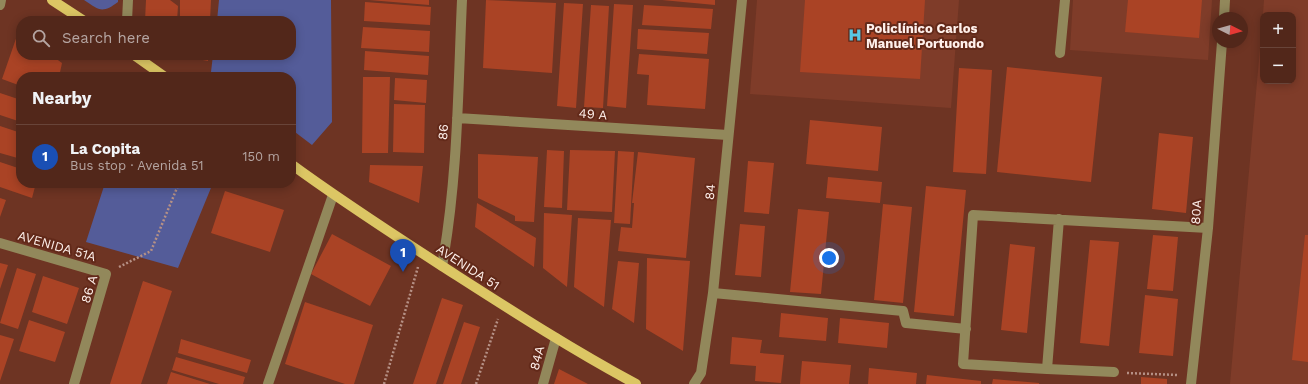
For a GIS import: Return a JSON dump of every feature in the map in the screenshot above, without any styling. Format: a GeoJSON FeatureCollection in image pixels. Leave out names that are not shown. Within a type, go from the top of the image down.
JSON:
{"type":"FeatureCollection","features":[{"type":"Feature","properties":{"kind":"main road"},"geometry":{"type":"LineString","coordinates":[[52,0],[76,16]]}},
{"type":"Feature","properties":{"kind":"main road"},"geometry":{"type":"LineString","coordinates":[[141,60],[158,72]]}},
{"type":"Feature","properties":{"kind":"main road","name":"AVENIDA 51"},"geometry":{"type":"LineString","coordinates":[[296,168],[333,195],[503,306],[636,384]]}},
{"type":"Feature","properties":{"kind":"street"},"geometry":{"type":"LineString","coordinates":[[0,5],[2,0]]}},
{"type":"Feature","properties":{"kind":"street"},"geometry":{"type":"LineString","coordinates":[[127,16],[128,0]]}},
{"type":"Feature","properties":{"kind":"street","name":"86"},"geometry":{"type":"LineString","coordinates":[[442,266],[449,224],[457,118],[462,0]]}},
{"type":"Feature","properties":{"kind":"street","name":"84"},"geometry":{"type":"LineString","coordinates":[[694,384],[701,373],[713,293],[742,0]]}},
{"type":"Feature","properties":{"kind":"street"},"geometry":{"type":"LineString","coordinates":[[1060,53],[1065,0]]}},
{"type":"Feature","properties":{"kind":"street"},"geometry":{"type":"LineString","coordinates":[[1224,12],[1225,0]]}},
{"type":"Feature","properties":{"kind":"street","name":"80A"},"geometry":{"type":"LineString","coordinates":[[1192,380],[1208,228],[1222,48]]}},
{"type":"Feature","properties":{"kind":"street","name":"49 A"},"geometry":{"type":"LineString","coordinates":[[457,118],[728,135]]}},
{"type":"Feature","properties":{"kind":"street"},"geometry":{"type":"LineString","coordinates":[[268,384],[333,195]]}},
{"type":"Feature","properties":{"kind":"street"},"geometry":{"type":"LineString","coordinates":[[1114,372],[963,364],[973,215],[1208,228]]}},
{"type":"Feature","properties":{"kind":"street"},"geometry":{"type":"LineString","coordinates":[[1047,369],[1059,219]]}},
{"type":"Feature","properties":{"kind":"street","name":"AVENIDA 51A"},"geometry":{"type":"LineString","coordinates":[[0,243],[106,274]]}},
{"type":"Feature","properties":{"kind":"street","name":"86 A"},"geometry":{"type":"LineString","coordinates":[[74,384],[106,274]]}},
{"type":"Feature","properties":{"kind":"street"},"geometry":{"type":"LineString","coordinates":[[713,293],[903,311],[906,323],[966,329]]}},
{"type":"Feature","properties":{"kind":"street","name":"84A"},"geometry":{"type":"LineString","coordinates":[[543,384],[556,338]]}},
{"type":"Feature","properties":{"kind":"path","name":"86 A"},"geometry":{"type":"LineString","coordinates":[[106,274],[151,251],[177,188]]}},
{"type":"Feature","properties":{"kind":"path"},"geometry":{"type":"LineString","coordinates":[[384,384],[422,253]]}},
{"type":"Feature","properties":{"kind":"path"},"geometry":{"type":"LineString","coordinates":[[476,384],[503,306]]}},
{"type":"Feature","properties":{"kind":"path"},"geometry":{"type":"LineString","coordinates":[[1114,372],[1192,380]]}},
{"type":"Feature","properties":{"kind":"shaded area"},"geometry":{"type":"Polygon","coordinates":[[[84,0],[118,0],[118,2],[113,6],[101,9],[84,0]]]}},
{"type":"Feature","properties":{"kind":"shaded area"},"geometry":{"type":"Polygon","coordinates":[[[219,0],[331,0],[332,122],[312,145],[296,133],[296,72],[211,72],[212,60],[296,60],[296,16],[217,16],[219,0]]]}},
{"type":"Feature","properties":{"kind":"shaded area","name":"Policlínico Carlos Manuel Portuondo"},"geometry":{"type":"Polygon","coordinates":[[[757,0],[959,0],[951,108],[750,94],[757,0]]]}},
{"type":"Feature","properties":{"kind":"shaded area"},"geometry":{"type":"Polygon","coordinates":[[[1073,0],[1212,0],[1208,60],[1070,50],[1073,0]]]}},
{"type":"Feature","properties":{"kind":"shaded area"},"geometry":{"type":"Polygon","coordinates":[[[1264,0],[1308,0],[1308,384],[1230,384],[1260,49],[1260,84],[1296,84],[1296,12],[1263,12],[1264,0]]]}},
{"type":"Feature","properties":{"kind":"shaded area"},"geometry":{"type":"Polygon","coordinates":[[[103,188],[211,188],[178,268],[86,242],[103,188]]]}},
{"type":"Feature","properties":{"kind":"building"},"geometry":{"type":"Polygon","coordinates":[[[146,0],[170,0],[178,6],[177,16],[145,16],[146,0]]]}},
{"type":"Feature","properties":{"kind":"building"},"geometry":{"type":"Polygon","coordinates":[[[180,0],[211,0],[210,16],[180,16],[180,0]]]}},
{"type":"Feature","properties":{"kind":"building"},"geometry":{"type":"Polygon","coordinates":[[[369,0],[429,0],[429,5],[369,0]]]}},
{"type":"Feature","properties":{"kind":"building"},"geometry":{"type":"Polygon","coordinates":[[[486,0],[556,3],[552,73],[483,68],[486,0]]]}},
{"type":"Feature","properties":{"kind":"building"},"geometry":{"type":"Polygon","coordinates":[[[662,0],[715,0],[715,5],[662,0]]]}},
{"type":"Feature","properties":{"kind":"building"},"geometry":{"type":"Polygon","coordinates":[[[805,0],[925,0],[920,79],[800,72],[805,0]]]}},
{"type":"Feature","properties":{"kind":"building"},"geometry":{"type":"Polygon","coordinates":[[[1128,0],[1202,0],[1199,38],[1125,32],[1128,0]]]}},
{"type":"Feature","properties":{"kind":"building"},"geometry":{"type":"Polygon","coordinates":[[[365,2],[431,7],[430,25],[364,21],[365,2]]]}},
{"type":"Feature","properties":{"kind":"building"},"geometry":{"type":"Polygon","coordinates":[[[564,3],[583,4],[576,108],[557,106],[564,3]]]}},
{"type":"Feature","properties":{"kind":"building"},"geometry":{"type":"Polygon","coordinates":[[[614,4],[633,5],[626,108],[607,106],[614,4]]]}},
{"type":"Feature","properties":{"kind":"building"},"geometry":{"type":"Polygon","coordinates":[[[591,5],[609,6],[603,108],[584,107],[591,5]]]}},
{"type":"Feature","properties":{"kind":"building"},"geometry":{"type":"Polygon","coordinates":[[[644,5],[713,9],[711,29],[642,25],[644,5]]]}},
{"type":"Feature","properties":{"kind":"building"},"geometry":{"type":"Polygon","coordinates":[[[363,27],[430,31],[429,52],[361,48],[363,27]]]}},
{"type":"Feature","properties":{"kind":"building"},"geometry":{"type":"Polygon","coordinates":[[[638,29],[709,33],[707,54],[637,49],[638,29]]]}},
{"type":"Feature","properties":{"kind":"building"},"geometry":{"type":"Polygon","coordinates":[[[16,39],[16,60],[58,60],[62,63],[60,72],[16,72],[16,84],[2,79],[16,39]]]}},
{"type":"Feature","properties":{"kind":"building"},"geometry":{"type":"Polygon","coordinates":[[[365,51],[429,56],[428,75],[364,70],[365,51]]]}},
{"type":"Feature","properties":{"kind":"building"},"geometry":{"type":"Polygon","coordinates":[[[639,54],[709,59],[705,109],[647,105],[649,75],[637,74],[639,54]]]}},
{"type":"Feature","properties":{"kind":"building"},"geometry":{"type":"Polygon","coordinates":[[[1007,67],[1102,77],[1091,182],[997,172],[1007,67]]]}},
{"type":"Feature","properties":{"kind":"building"},"geometry":{"type":"Polygon","coordinates":[[[959,68],[992,70],[986,174],[953,172],[959,68]]]}},
{"type":"Feature","properties":{"kind":"building"},"geometry":{"type":"Polygon","coordinates":[[[363,77],[390,77],[388,153],[362,153],[363,77]]]}},
{"type":"Feature","properties":{"kind":"building"},"geometry":{"type":"Polygon","coordinates":[[[395,78],[427,80],[426,103],[394,100],[395,78]]]}},
{"type":"Feature","properties":{"kind":"building"},"geometry":{"type":"Polygon","coordinates":[[[0,93],[16,98],[16,120],[0,115],[0,93]]]}},
{"type":"Feature","properties":{"kind":"building"},"geometry":{"type":"Polygon","coordinates":[[[394,104],[425,105],[424,153],[393,152],[394,104]]]}},
{"type":"Feature","properties":{"kind":"building"},"geometry":{"type":"Polygon","coordinates":[[[810,120],[882,127],[878,171],[806,164],[810,120]]]}},
{"type":"Feature","properties":{"kind":"building"},"geometry":{"type":"Polygon","coordinates":[[[0,126],[16,131],[16,158],[0,153],[0,126]]]}},
{"type":"Feature","properties":{"kind":"building"},"geometry":{"type":"Polygon","coordinates":[[[1159,133],[1193,137],[1186,213],[1152,209],[1159,133]]]}},
{"type":"Feature","properties":{"kind":"building"},"geometry":{"type":"Polygon","coordinates":[[[547,150],[564,151],[562,208],[544,207],[547,150]]]}},
{"type":"Feature","properties":{"kind":"building"},"geometry":{"type":"Polygon","coordinates":[[[570,150],[615,151],[612,212],[567,210],[570,150]]]}},
{"type":"Feature","properties":{"kind":"building"},"geometry":{"type":"Polygon","coordinates":[[[618,151],[634,152],[630,224],[614,223],[618,151]]]}},
{"type":"Feature","properties":{"kind":"building"},"geometry":{"type":"Polygon","coordinates":[[[638,152],[695,158],[686,258],[618,251],[621,227],[632,228],[634,203],[632,203],[638,152]]]}},
{"type":"Feature","properties":{"kind":"building"},"geometry":{"type":"Polygon","coordinates":[[[478,154],[538,157],[534,222],[515,221],[515,216],[478,198],[478,154]]]}},
{"type":"Feature","properties":{"kind":"building"},"geometry":{"type":"Polygon","coordinates":[[[748,161],[774,163],[769,214],[744,212],[748,161]]]}},
{"type":"Feature","properties":{"kind":"building"},"geometry":{"type":"Polygon","coordinates":[[[0,162],[16,167],[16,188],[35,188],[32,198],[0,187],[0,162]]]}},
{"type":"Feature","properties":{"kind":"building"},"geometry":{"type":"Polygon","coordinates":[[[370,165],[423,166],[419,203],[369,182],[370,165]]]}},
{"type":"Feature","properties":{"kind":"building"},"geometry":{"type":"Polygon","coordinates":[[[828,177],[882,182],[880,203],[826,198],[828,177]]]}},
{"type":"Feature","properties":{"kind":"building"},"geometry":{"type":"Polygon","coordinates":[[[926,186],[966,190],[954,316],[914,312],[926,186]]]}},
{"type":"Feature","properties":{"kind":"building"},"geometry":{"type":"Polygon","coordinates":[[[225,191],[284,210],[270,252],[211,233],[225,191]]]}},
{"type":"Feature","properties":{"kind":"building"},"geometry":{"type":"Polygon","coordinates":[[[0,198],[6,200],[0,217],[0,198]]]}},
{"type":"Feature","properties":{"kind":"building"},"geometry":{"type":"Polygon","coordinates":[[[477,203],[536,238],[534,267],[475,227],[477,203]]]}},
{"type":"Feature","properties":{"kind":"building"},"geometry":{"type":"Polygon","coordinates":[[[883,204],[912,207],[903,303],[874,300],[883,204]]]}},
{"type":"Feature","properties":{"kind":"building"},"geometry":{"type":"Polygon","coordinates":[[[798,209],[829,212],[821,294],[790,292],[798,209]]]}},
{"type":"Feature","properties":{"kind":"building"},"geometry":{"type":"Polygon","coordinates":[[[544,213],[572,215],[567,287],[543,268],[544,213]]]}},
{"type":"Feature","properties":{"kind":"building"},"geometry":{"type":"Polygon","coordinates":[[[578,218],[611,220],[604,307],[574,287],[578,218]]]}},
{"type":"Feature","properties":{"kind":"building"},"geometry":{"type":"Polygon","coordinates":[[[740,224],[765,226],[761,277],[735,275],[740,224]]]}},
{"type":"Feature","properties":{"kind":"building"},"geometry":{"type":"Polygon","coordinates":[[[332,234],[391,266],[370,306],[311,274],[332,234]]]}},
{"type":"Feature","properties":{"kind":"building"},"geometry":{"type":"Polygon","coordinates":[[[1153,235],[1178,237],[1173,291],[1147,289],[1153,235]]]}},
{"type":"Feature","properties":{"kind":"building"},"geometry":{"type":"Polygon","coordinates":[[[1305,235],[1308,235],[1308,362],[1292,360],[1305,235]]]}},
{"type":"Feature","properties":{"kind":"building"},"geometry":{"type":"Polygon","coordinates":[[[1090,240],[1119,242],[1109,346],[1080,343],[1090,240]]]}},
{"type":"Feature","properties":{"kind":"building"},"geometry":{"type":"Polygon","coordinates":[[[1010,244],[1035,247],[1027,333],[1001,330],[1010,244]]]}},
{"type":"Feature","properties":{"kind":"building"},"geometry":{"type":"Polygon","coordinates":[[[647,258],[690,261],[683,351],[646,329],[647,258]]]}},
{"type":"Feature","properties":{"kind":"building"},"geometry":{"type":"Polygon","coordinates":[[[618,261],[639,263],[634,323],[612,309],[618,261]]]}},
{"type":"Feature","properties":{"kind":"building"},"geometry":{"type":"Polygon","coordinates":[[[0,263],[8,265],[0,289],[0,263]]]}},
{"type":"Feature","properties":{"kind":"building"},"geometry":{"type":"Polygon","coordinates":[[[17,268],[36,274],[18,329],[0,323],[17,268]]]}},
{"type":"Feature","properties":{"kind":"building"},"geometry":{"type":"Polygon","coordinates":[[[43,276],[79,288],[67,324],[32,312],[43,276]]]}},
{"type":"Feature","properties":{"kind":"building"},"geometry":{"type":"Polygon","coordinates":[[[143,281],[172,291],[141,384],[110,384],[143,281]]]}},
{"type":"Feature","properties":{"kind":"building"},"geometry":{"type":"Polygon","coordinates":[[[1145,295],[1178,299],[1173,356],[1139,353],[1145,295]]]}},
{"type":"Feature","properties":{"kind":"building"},"geometry":{"type":"Polygon","coordinates":[[[442,298],[463,305],[436,384],[413,384],[442,298]]]}},
{"type":"Feature","properties":{"kind":"building"},"geometry":{"type":"Polygon","coordinates":[[[305,302],[373,325],[354,384],[345,384],[285,364],[305,302]]]}},
{"type":"Feature","properties":{"kind":"building"},"geometry":{"type":"Polygon","coordinates":[[[781,313],[828,318],[826,341],[779,337],[781,313]]]}},
{"type":"Feature","properties":{"kind":"building"},"geometry":{"type":"Polygon","coordinates":[[[840,318],[889,323],[887,348],[838,343],[840,318]]]}},
{"type":"Feature","properties":{"kind":"building"},"geometry":{"type":"Polygon","coordinates":[[[29,320],[65,332],[55,362],[19,351],[29,320]]]}},
{"type":"Feature","properties":{"kind":"building"},"geometry":{"type":"Polygon","coordinates":[[[464,322],[480,327],[461,384],[443,384],[464,322]]]}},
{"type":"Feature","properties":{"kind":"building"},"geometry":{"type":"Polygon","coordinates":[[[0,335],[14,339],[0,381],[0,335]]]}},
{"type":"Feature","properties":{"kind":"building"},"geometry":{"type":"Polygon","coordinates":[[[732,337],[762,340],[760,353],[784,355],[781,383],[755,381],[756,366],[730,364],[732,337]]]}},
{"type":"Feature","properties":{"kind":"building"},"geometry":{"type":"Polygon","coordinates":[[[181,339],[251,360],[247,373],[178,353],[181,339]]]}},
{"type":"Feature","properties":{"kind":"building"},"geometry":{"type":"Polygon","coordinates":[[[176,357],[245,377],[243,384],[219,384],[172,370],[176,357]]]}},
{"type":"Feature","properties":{"kind":"building"},"geometry":{"type":"Polygon","coordinates":[[[802,361],[851,365],[849,384],[800,384],[802,361]]]}},
{"type":"Feature","properties":{"kind":"building"},"geometry":{"type":"Polygon","coordinates":[[[869,368],[917,373],[916,384],[868,384],[869,368]]]}},
{"type":"Feature","properties":{"kind":"building"},"geometry":{"type":"Polygon","coordinates":[[[559,369],[588,384],[554,384],[559,369]]]}},
{"type":"Feature","properties":{"kind":"building"},"geometry":{"type":"Polygon","coordinates":[[[171,372],[210,384],[167,384],[171,372]]]}},
{"type":"Feature","properties":{"kind":"building"},"geometry":{"type":"Polygon","coordinates":[[[927,375],[981,381],[981,384],[926,384],[927,375]]]}},
{"type":"Feature","properties":{"kind":"building"},"geometry":{"type":"Polygon","coordinates":[[[1141,377],[1167,379],[1167,384],[1141,384],[1141,377]]]}},
{"type":"Feature","properties":{"kind":"building"},"geometry":{"type":"Polygon","coordinates":[[[993,379],[1039,383],[1039,384],[992,384],[993,379]]]}},
{"type":"Feature","properties":{"kind":"place","name":"Policlínico Carlos Manuel Portuondo"},"geometry":{"type":"Point","coordinates":[855,35]}},
{"type":"Feature","properties":{"kind":"place","name":"La Copita"},"geometry":{"type":"Point","coordinates":[403,272]}}]}
